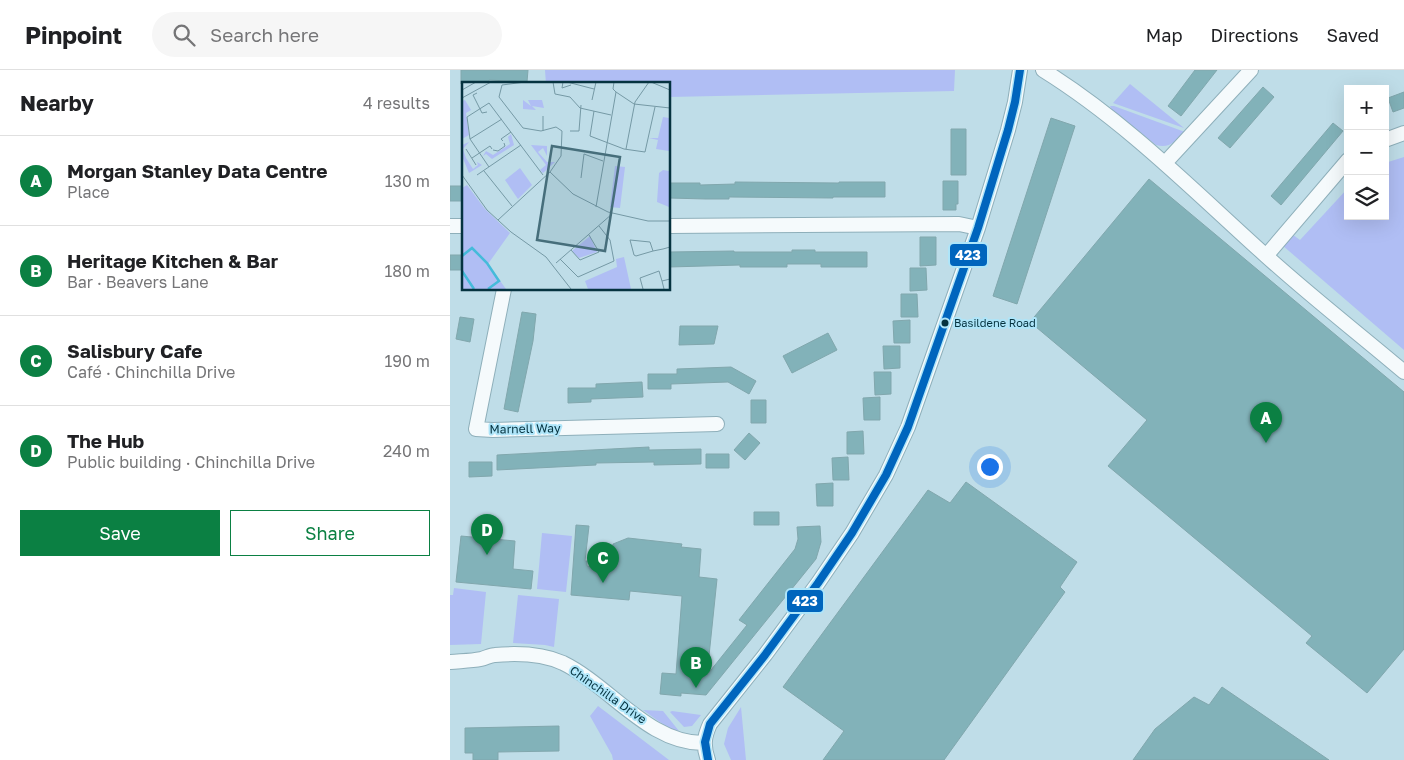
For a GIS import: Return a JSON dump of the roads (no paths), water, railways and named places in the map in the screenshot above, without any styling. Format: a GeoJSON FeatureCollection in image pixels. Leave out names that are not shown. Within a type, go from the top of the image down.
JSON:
{"type":"FeatureCollection","features":[{"type":"Feature","properties":{"kind":"street"},"geometry":{"type":"LineString","coordinates":[[708,760],[704,743],[710,724],[765,655],[852,533],[886,475],[908,427],[978,228],[1008,130],[1020,70]]}},
{"type":"Feature","properties":{"kind":"street"},"geometry":{"type":"LineString","coordinates":[[1043,70],[1102,109],[1165,163],[1266,256],[1404,372]]}},
{"type":"Feature","properties":{"kind":"street"},"geometry":{"type":"LineString","coordinates":[[1165,163],[1251,70]]}},
{"type":"Feature","properties":{"kind":"street"},"geometry":{"type":"LineString","coordinates":[[1389,139],[1404,133]]}},
{"type":"Feature","properties":{"kind":"street"},"geometry":{"type":"LineString","coordinates":[[1266,256],[1344,165]]}},
{"type":"Feature","properties":{"kind":"street"},"geometry":{"type":"LineString","coordinates":[[670,226],[959,224],[978,228]]}},
{"type":"Feature","properties":{"kind":"street","name":"Marnell Way"},"geometry":{"type":"LineString","coordinates":[[504,290],[476,429],[717,424]]}},
{"type":"Feature","properties":{"kind":"street","name":"Chinchilla Drive"},"geometry":{"type":"LineString","coordinates":[[450,662],[482,659],[493,654],[530,655],[555,661],[580,674],[667,736],[686,742],[704,743]]}},
{"type":"Feature","properties":{"kind":"place","name":"Basildene Road"},"geometry":{"type":"Point","coordinates":[945,323]}},
{"type":"Feature","properties":{"kind":"place","name":"Morgan Stanley Data Centre"},"geometry":{"type":"Point","coordinates":[1266,443]}},
{"type":"Feature","properties":{"kind":"place","name":"The Hub"},"geometry":{"type":"Point","coordinates":[487,555]}},
{"type":"Feature","properties":{"kind":"place","name":"Salisbury Cafe"},"geometry":{"type":"Point","coordinates":[603,583]}},
{"type":"Feature","properties":{"kind":"place","name":"Heritage Kitchen & Bar"},"geometry":{"type":"Point","coordinates":[696,688]}}]}
